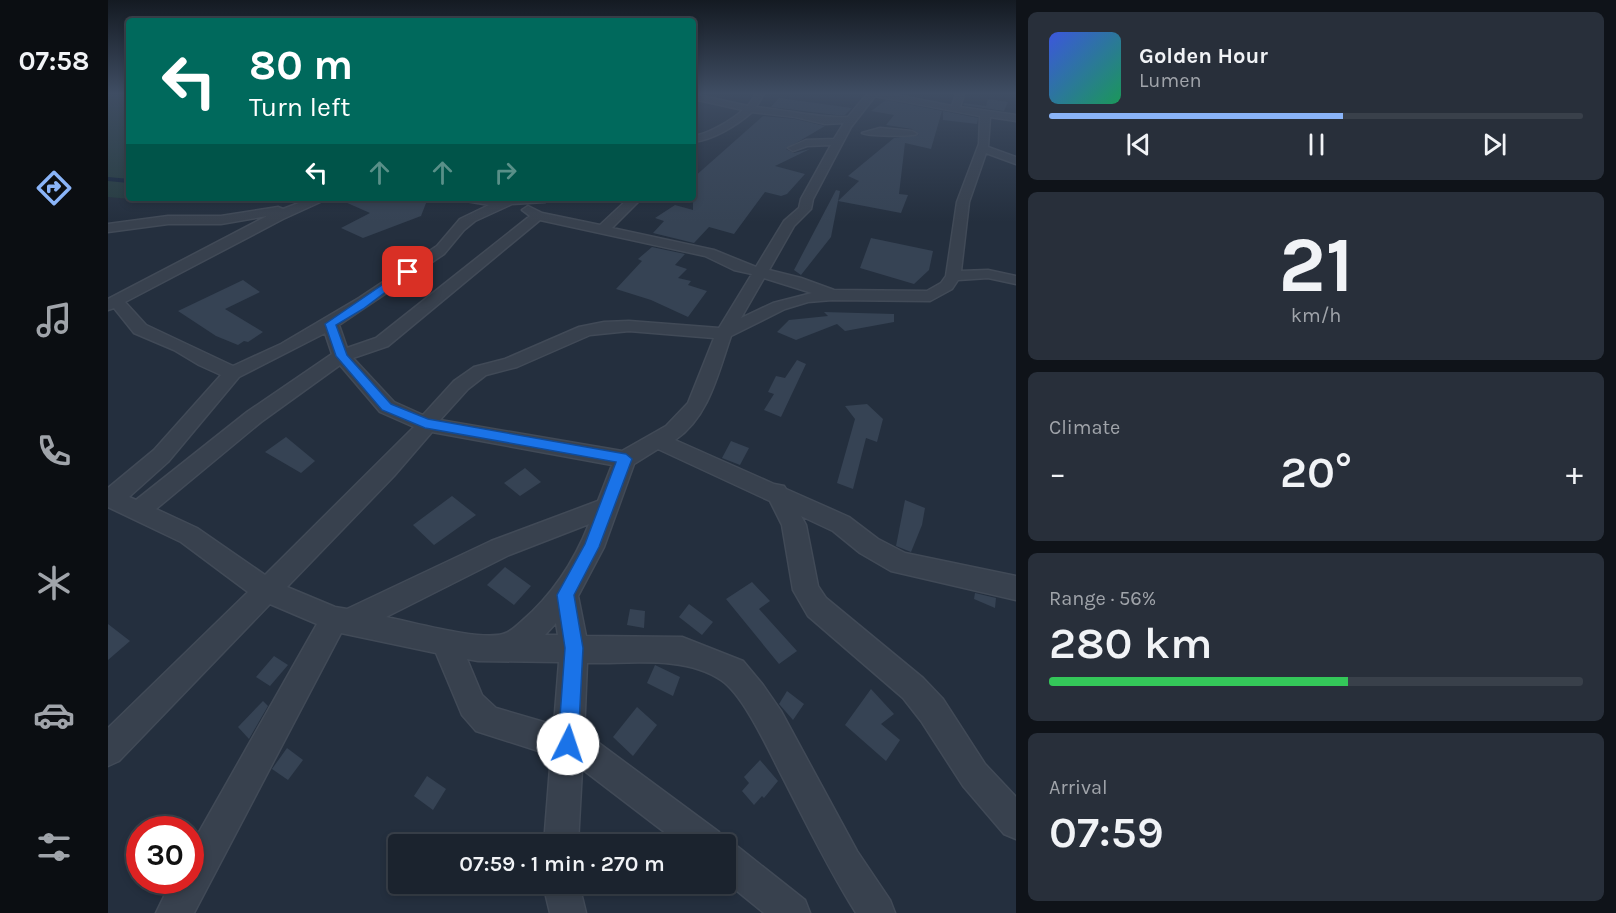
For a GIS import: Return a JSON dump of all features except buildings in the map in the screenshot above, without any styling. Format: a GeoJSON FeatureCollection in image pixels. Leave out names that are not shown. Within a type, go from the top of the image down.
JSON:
{"type":"FeatureCollection","features":[{"type":"Feature","properties":{"kind":"street"},"geometry":{"type":"LineString","coordinates":[[504,648],[520,640],[565,595],[592,547],[621,466],[626,459],[659,441],[681,425],[697,404],[724,333],[789,224],[805,209],[807,199],[839,142],[846,137]]}},
{"type":"Feature","properties":{"kind":"street"},"geometry":{"type":"LineString","coordinates":[[108,750],[386,470],[461,385],[480,371],[511,363],[585,332],[604,327],[629,326],[690,333],[724,333],[778,306],[806,298],[832,295],[930,296],[947,286],[952,276],[963,202],[984,144],[984,137]]}},
{"type":"Feature","properties":{"kind":"street"},"geometry":{"type":"LineString","coordinates":[[696,140],[705,138]]}},
{"type":"Feature","properties":{"kind":"street"},"geometry":{"type":"LineString","coordinates":[[696,146],[705,138]]}},
{"type":"Feature","properties":{"kind":"street"},"geometry":{"type":"LineString","coordinates":[[794,148],[806,143],[839,142]]}},
{"type":"Feature","properties":{"kind":"street"},"geometry":{"type":"LineString","coordinates":[[982,148],[1016,161]]}},
{"type":"Feature","properties":{"kind":"street"},"geometry":{"type":"LineString","coordinates":[[233,373],[140,329],[112,303],[291,210],[314,201]]}},
{"type":"Feature","properties":{"kind":"street"},"geometry":{"type":"LineString","coordinates":[[506,201],[474,215],[459,227],[442,249],[359,307],[305,339],[233,373],[161,456],[110,498],[189,535],[266,590],[341,620],[478,648],[682,651],[733,671],[753,695],[770,722],[845,863],[878,913]]}},
{"type":"Feature","properties":{"kind":"street"},"geometry":{"type":"LineString","coordinates":[[514,201],[538,216],[709,253],[739,267],[762,272],[832,295]]}},
{"type":"Feature","properties":{"kind":"street"},"geometry":{"type":"LineString","coordinates":[[602,231],[633,201]]}},
{"type":"Feature","properties":{"kind":"street"},"geometry":{"type":"LineString","coordinates":[[108,228],[168,220],[221,220],[291,210]]}},
{"type":"Feature","properties":{"kind":"street"},"geometry":{"type":"LineString","coordinates":[[137,512],[254,417],[341,356],[382,342],[538,216]]}},
{"type":"Feature","properties":{"kind":"street"},"geometry":{"type":"LineString","coordinates":[[952,276],[988,274],[1016,280]]}},
{"type":"Feature","properties":{"kind":"street"},"geometry":{"type":"LineString","coordinates":[[330,324],[341,356],[387,407],[425,424],[626,459]]}},
{"type":"Feature","properties":{"kind":"street"},"geometry":{"type":"LineString","coordinates":[[659,441],[776,492],[841,524],[869,546],[900,562],[1016,588]]}},
{"type":"Feature","properties":{"kind":"street"},"geometry":{"type":"LineString","coordinates":[[776,492],[794,525],[806,590],[817,607],[913,688],[932,710],[974,775],[1016,822]]}},
{"type":"Feature","properties":{"kind":"street"},"geometry":{"type":"LineString","coordinates":[[174,913],[341,620],[500,548],[608,507]]}},
{"type":"Feature","properties":{"kind":"street"},"geometry":{"type":"LineString","coordinates":[[562,834],[574,648],[565,595]]}},
{"type":"Feature","properties":{"kind":"street"},"geometry":{"type":"LineString","coordinates":[[445,642],[472,705],[487,720],[581,748],[694,834]]}},
{"type":"Feature","properties":{"kind":"street"},"geometry":{"type":"LineString","coordinates":[[736,867],[792,913]]}},
{"type":"Feature","properties":{"kind":"street"},"geometry":{"type":"LineString","coordinates":[[563,894],[568,913]]}},
{"type":"Feature","properties":{"kind":"green space"},"geometry":{"type":"Polygon","coordinates":[[[108,137],[126,137],[126,199],[108,197],[108,137]]]}},
{"type":"Feature","properties":{"kind":"green space"},"geometry":{"type":"Polygon","coordinates":[[[153,201],[186,201],[176,203],[153,201]]]}},
{"type":"Feature","properties":{"kind":"waterway"},"geometry":{"type":"LineString","coordinates":[[108,179],[126,181]]}},
{"type":"Feature","properties":{"kind":"route"},"geometry":{"type":"LineString","coordinates":[[408,272],[359,307],[330,324],[341,356],[387,407],[425,424],[626,459],[621,466],[592,547],[565,595],[574,648],[568,744]]}}]}
